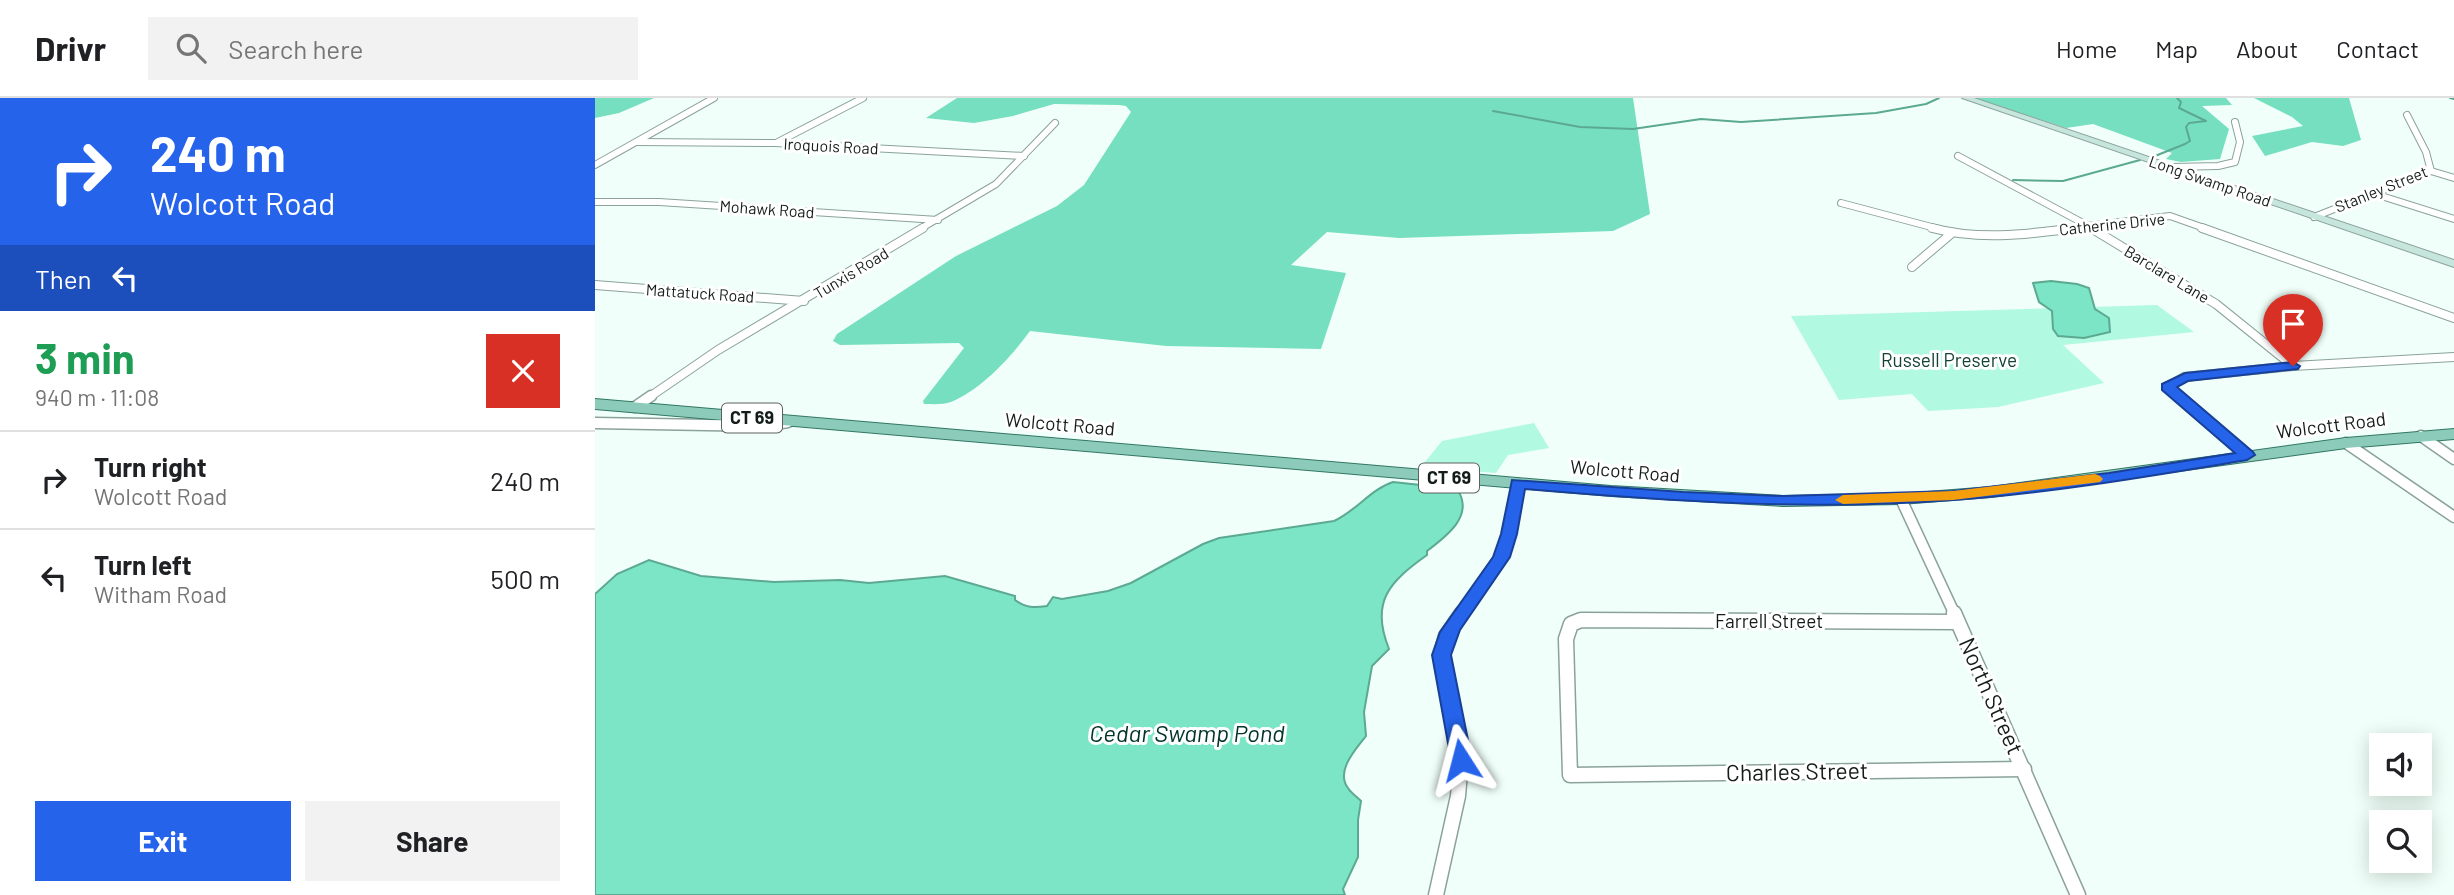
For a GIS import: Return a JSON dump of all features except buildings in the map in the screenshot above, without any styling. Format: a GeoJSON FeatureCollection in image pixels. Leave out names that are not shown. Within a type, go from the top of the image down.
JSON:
{"type":"FeatureCollection","features":[{"type":"Feature","properties":{"kind":"main road","name":"Long Swamp Road"},"geometry":{"type":"LineString","coordinates":[[1966,98],[2454,264]]}},
{"type":"Feature","properties":{"kind":"main road","name":"Wolcott Road"},"geometry":{"type":"LineString","coordinates":[[595,404],[1518,484],[1683,497],[1783,501],[1901,499],[1991,492],[2109,478],[2247,455],[2454,434]]}},
{"type":"Feature","properties":{"kind":"street"},"geometry":{"type":"LineString","coordinates":[[595,165],[713,98]]}},
{"type":"Feature","properties":{"kind":"street"},"geometry":{"type":"LineString","coordinates":[[775,143],[863,98]]}},
{"type":"Feature","properties":{"kind":"street","name":"Stanley Street"},"geometry":{"type":"LineString","coordinates":[[2313,216],[2431,171],[2431,161],[2417,140],[2407,115]]}},
{"type":"Feature","properties":{"kind":"street"},"geometry":{"type":"LineString","coordinates":[[2173,167],[2218,166],[2235,162],[2240,135],[2235,122]]}},
{"type":"Feature","properties":{"kind":"street","name":"Tunxis Road"},"geometry":{"type":"LineString","coordinates":[[635,407],[719,350],[996,184],[1055,123]]}},
{"type":"Feature","properties":{"kind":"street","name":"Iroquois Road"},"geometry":{"type":"LineString","coordinates":[[637,142],[775,143],[1024,156]]}},
{"type":"Feature","properties":{"kind":"street","name":"Barclare Lane"},"geometry":{"type":"LineString","coordinates":[[1958,156],[2204,294],[2293,366]]}},
{"type":"Feature","properties":{"kind":"street"},"geometry":{"type":"LineString","coordinates":[[2431,171],[2454,178]]}},
{"type":"Feature","properties":{"kind":"street"},"geometry":{"type":"LineString","coordinates":[[2372,194],[2454,219]]}},
{"type":"Feature","properties":{"kind":"street","name":"Mohawk Road"},"geometry":{"type":"LineString","coordinates":[[595,202],[659,202],[938,220]]}},
{"type":"Feature","properties":{"kind":"street","name":"Catherine Drive"},"geometry":{"type":"LineString","coordinates":[[1841,203],[1952,233],[2002,237],[2170,216],[2454,318]]}},
{"type":"Feature","properties":{"kind":"street"},"geometry":{"type":"LineString","coordinates":[[1912,267],[1952,233]]}},
{"type":"Feature","properties":{"kind":"street","name":"Mattatuck Road"},"geometry":{"type":"LineString","coordinates":[[595,285],[804,301]]}},
{"type":"Feature","properties":{"kind":"street"},"geometry":{"type":"LineString","coordinates":[[2247,455],[2167,387],[2185,377],[2293,366],[2454,357]]}},
{"type":"Feature","properties":{"kind":"street","name":"Wolcott Road"},"geometry":{"type":"LineString","coordinates":[[595,423],[763,426],[791,422]]}},
{"type":"Feature","properties":{"kind":"street"},"geometry":{"type":"LineString","coordinates":[[2421,436],[2454,459]]}},
{"type":"Feature","properties":{"kind":"street"},"geometry":{"type":"LineString","coordinates":[[2346,443],[2454,517]]}},
{"type":"Feature","properties":{"kind":"street"},"geometry":{"type":"LineString","coordinates":[[1436,895],[1458,796],[1461,760],[1441,655],[1446,636],[1501,557],[1509,534],[1518,484]]}},
{"type":"Feature","properties":{"kind":"street","name":"North Street"},"geometry":{"type":"LineString","coordinates":[[1901,499],[1925,547],[2078,895]]}},
{"type":"Feature","properties":{"kind":"street","name":"Farrell Street"},"geometry":{"type":"LineString","coordinates":[[1570,775],[1566,639],[1571,624],[1581,620],[1957,622]]}},
{"type":"Feature","properties":{"kind":"street","name":"Charles Street"},"geometry":{"type":"LineString","coordinates":[[1570,775],[2024,769]]}},
{"type":"Feature","properties":{"kind":"green space","name":"Russell Preserve"},"geometry":{"type":"Polygon","coordinates":[[[2157,305],[2194,332],[2063,345],[2104,383],[1998,407],[1928,411],[1912,394],[1839,400],[1791,316],[2157,305]]]}},
{"type":"Feature","properties":{"kind":"green space"},"geometry":{"type":"Polygon","coordinates":[[[1534,423],[1549,448],[1508,455],[1496,473],[1421,467],[1442,441],[1534,423]]]}},
{"type":"Feature","properties":{"kind":"shaded area"},"geometry":{"type":"Polygon","coordinates":[[[595,98],[654,98],[619,113],[595,118],[595,98]]]}},
{"type":"Feature","properties":{"kind":"shaded area"},"geometry":{"type":"Polygon","coordinates":[[[957,98],[1633,98],[1650,214],[1613,231],[1399,238],[1327,232],[1291,265],[1346,273],[1321,349],[1166,346],[1030,331],[1005,361],[974,389],[948,403],[924,404],[923,401],[964,348],[959,343],[840,345],[833,341],[837,334],[956,256],[1057,206],[1084,185],[1131,112],[1126,106],[1119,105],[1054,104],[1013,116],[974,123],[926,118],[957,98]]]}},
{"type":"Feature","properties":{"kind":"shaded area"},"geometry":{"type":"Polygon","coordinates":[[[1973,98],[2226,98],[2232,105],[2202,106],[2229,129],[2220,159],[2181,162],[2166,159],[2172,153],[2093,124],[2066,128],[1973,98]]]}},
{"type":"Feature","properties":{"kind":"shaded area"},"geometry":{"type":"Polygon","coordinates":[[[2254,98],[2349,98],[2361,140],[2343,146],[2312,142],[2265,156],[2252,136],[2303,126],[2292,117],[2254,98]]]}},
{"type":"Feature","properties":{"kind":"water"},"geometry":{"type":"Polygon","coordinates":[[[2051,281],[2089,288],[2095,309],[2109,318],[2110,332],[2084,338],[2058,336],[2053,329],[2052,311],[2039,302],[2033,283],[2051,281]]]}},
{"type":"Feature","properties":{"kind":"water","name":"Cedar Swamp Pond"},"geometry":{"type":"Polygon","coordinates":[[[1393,482],[1457,489],[1463,508],[1450,532],[1393,584],[1383,606],[1384,633],[1389,649],[1372,666],[1364,712],[1366,736],[1348,760],[1344,775],[1348,788],[1361,801],[1358,857],[1343,889],[1345,895],[595,895],[595,594],[617,574],[649,560],[701,576],[774,582],[840,580],[869,583],[945,576],[1015,596],[1015,600],[1027,606],[1042,607],[1047,606],[1053,597],[1062,599],[1108,591],[1131,583],[1219,538],[1334,521],[1393,482]]]}},
{"type":"Feature","properties":{"kind":"waterway"},"geometry":{"type":"LineString","coordinates":[[1493,111],[1580,127],[1633,129],[1701,119],[1741,122],[1876,113],[1926,104],[1939,98]]}},
{"type":"Feature","properties":{"kind":"waterway"},"geometry":{"type":"LineString","coordinates":[[2150,158],[2190,141],[2186,127],[2189,123],[2206,121],[2179,108],[2181,102],[2177,98]]}},
{"type":"Feature","properties":{"kind":"waterway"},"geometry":{"type":"LineString","coordinates":[[2450,98],[2454,99]]}},
{"type":"Feature","properties":{"kind":"waterway"},"geometry":{"type":"LineString","coordinates":[[2013,180],[2063,181],[2140,160]]}},
{"type":"Feature","properties":{"kind":"slow traffic"},"geometry":{"type":"LineString","coordinates":[[1843,500],[1901,499],[1991,492],[2095,479]]}},
{"type":"Feature","properties":{"kind":"route"},"geometry":{"type":"LineString","coordinates":[[1461,760],[1441,655],[1446,636],[1501,557],[1509,534],[1518,484],[1683,497],[1783,501],[1901,499],[2109,478],[2247,455],[2167,387],[2185,377],[2293,366]]}}]}
